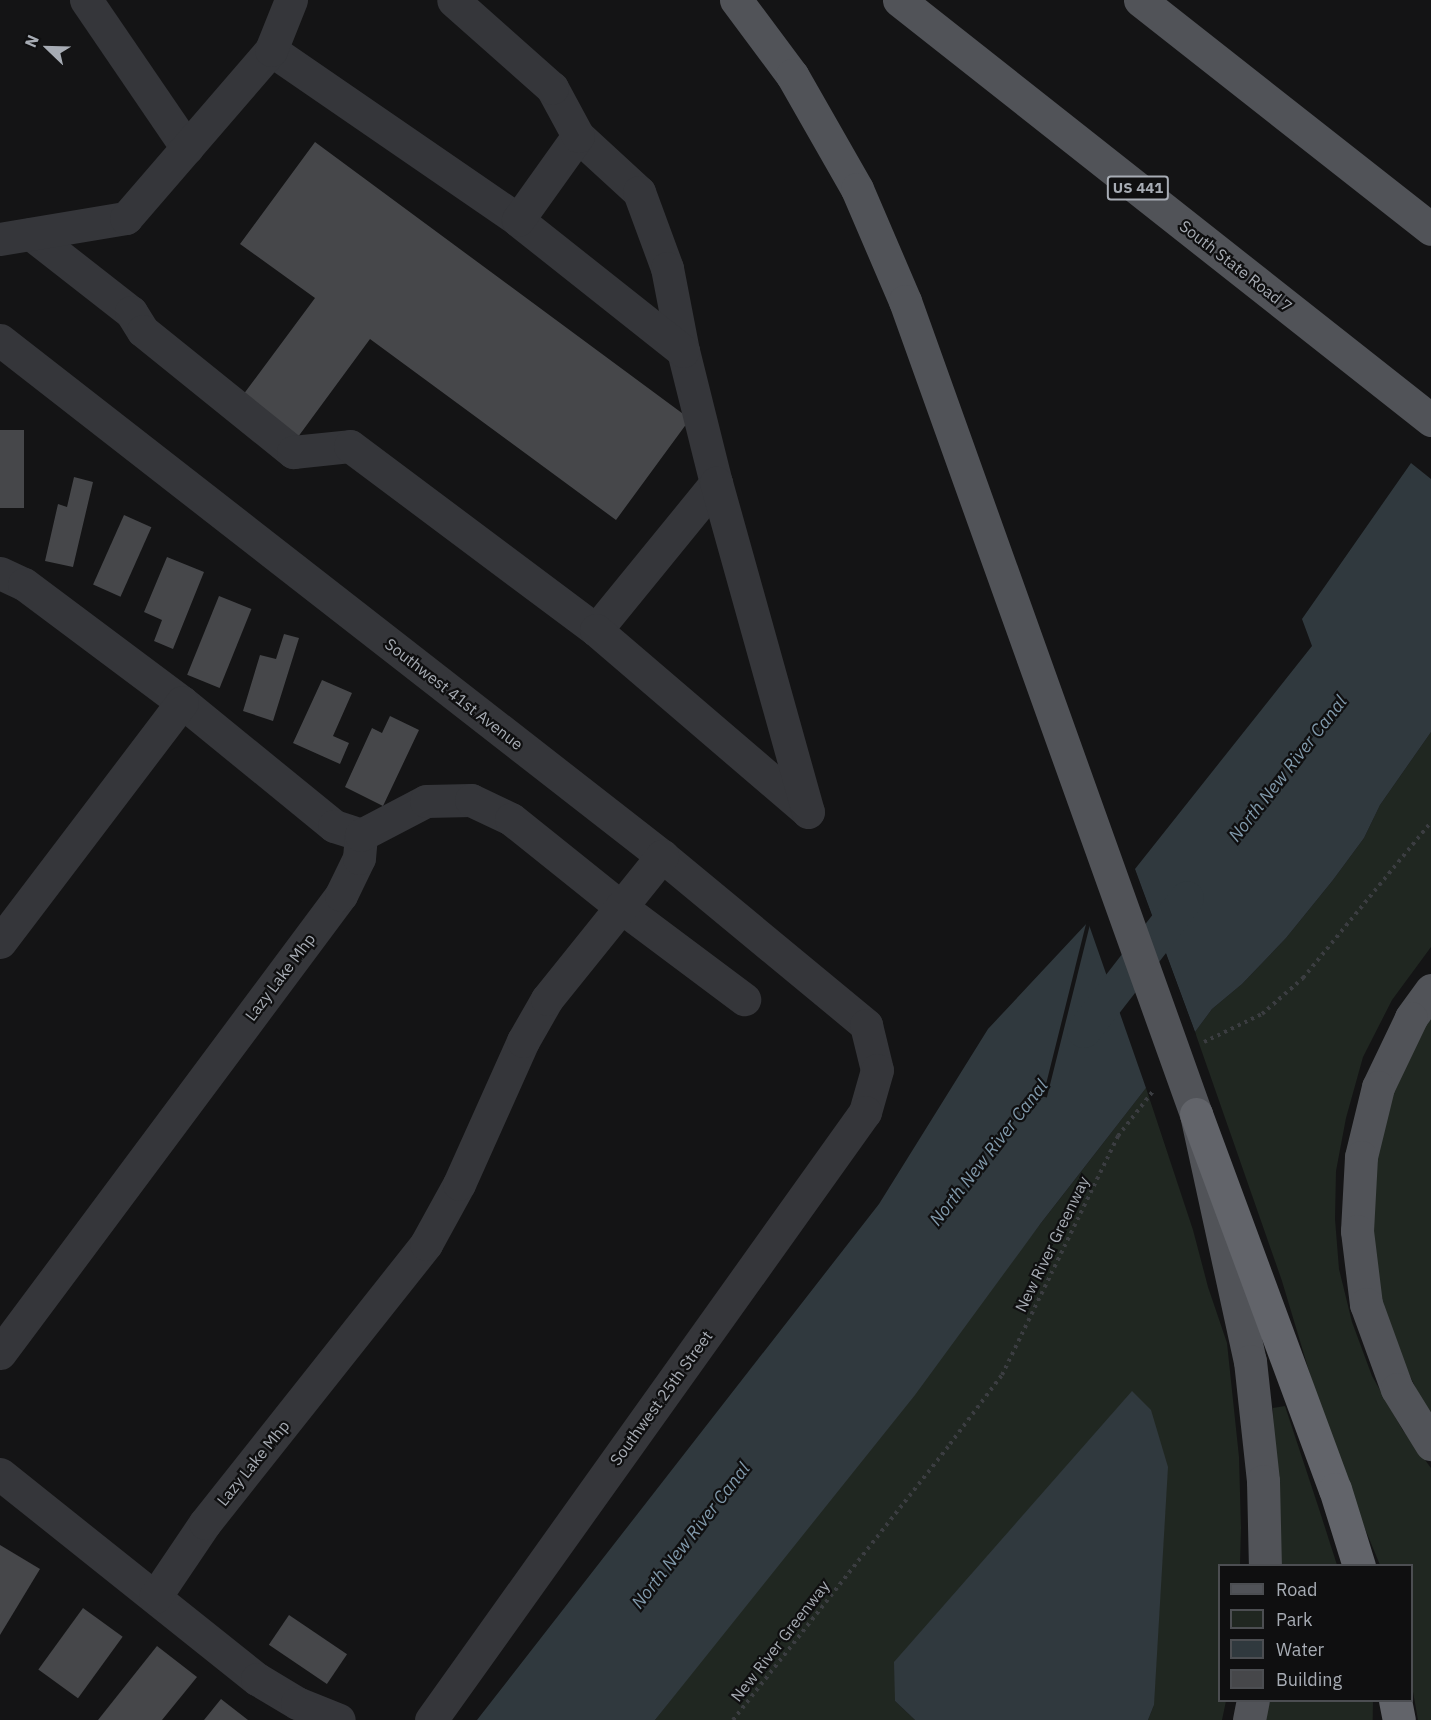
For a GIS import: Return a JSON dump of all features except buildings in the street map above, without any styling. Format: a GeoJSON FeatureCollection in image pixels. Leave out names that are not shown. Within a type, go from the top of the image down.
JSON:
{"type":"FeatureCollection","features":[{"type":"Feature","properties":{"kind":"highway"},"geometry":{"type":"LineString","coordinates":[[1196,1114],[1335,1489],[1358,1564]]}},
{"type":"Feature","properties":{"kind":"highway"},"geometry":{"type":"LineString","coordinates":[[1395,1702],[1399,1720]]}},
{"type":"Feature","properties":{"kind":"main road"},"geometry":{"type":"LineString","coordinates":[[736,0],[792,75],[857,189],[896,281],[1196,1114],[1250,1361],[1263,1480],[1265,1564]]}},
{"type":"Feature","properties":{"kind":"main road","name":"South State Road 7"},"geometry":{"type":"LineString","coordinates":[[899,0],[1431,420]]}},
{"type":"Feature","properties":{"kind":"main road"},"geometry":{"type":"LineString","coordinates":[[1140,0],[1431,229]]}},
{"type":"Feature","properties":{"kind":"main road"},"geometry":{"type":"LineString","coordinates":[[1431,990],[1411,1018],[1378,1087],[1361,1157],[1357,1231],[1366,1304],[1397,1389],[1431,1444]]}},
{"type":"Feature","properties":{"kind":"main road"},"geometry":{"type":"LineString","coordinates":[[1249,1720],[1253,1702]]}},
{"type":"Feature","properties":{"kind":"street"},"geometry":{"type":"LineString","coordinates":[[86,0],[187,148]]}},
{"type":"Feature","properties":{"kind":"street"},"geometry":{"type":"LineString","coordinates":[[15,236],[126,218],[272,50],[291,0]]}},
{"type":"Feature","properties":{"kind":"street"},"geometry":{"type":"LineString","coordinates":[[15,236],[131,312],[143,331],[293,452],[350,446],[596,630],[808,812],[716,483],[683,351],[667,268],[639,192],[578,136],[552,88],[453,0]]}},
{"type":"Feature","properties":{"kind":"street"},"geometry":{"type":"LineString","coordinates":[[272,50],[519,220],[683,351]]}},
{"type":"Feature","properties":{"kind":"street"},"geometry":{"type":"LineString","coordinates":[[519,220],[578,136]]}},
{"type":"Feature","properties":{"kind":"street","name":"Southwest 41st Avenue"},"geometry":{"type":"LineString","coordinates":[[0,340],[662,856],[866,1025],[877,1070]]}},
{"type":"Feature","properties":{"kind":"street"},"geometry":{"type":"LineString","coordinates":[[596,630],[716,483]]}},
{"type":"Feature","properties":{"kind":"street"},"geometry":{"type":"LineString","coordinates":[[0,573],[24,584],[182,702],[334,826],[361,835],[426,801],[471,800],[511,819],[621,907],[744,999]]}},
{"type":"Feature","properties":{"kind":"street"},"geometry":{"type":"LineString","coordinates":[[0,942],[182,702]]}},
{"type":"Feature","properties":{"kind":"street","name":"Lazy Lake Mhp"},"geometry":{"type":"LineString","coordinates":[[0,1353],[340,895],[359,858],[361,835]]}},
{"type":"Feature","properties":{"kind":"street","name":"Lazy Lake Mhp"},"geometry":{"type":"LineString","coordinates":[[154,1597],[205,1523],[426,1244],[459,1184],[523,1041],[547,999],[662,856]]}},
{"type":"Feature","properties":{"kind":"street","name":"Southwest 25th Street"},"geometry":{"type":"LineString","coordinates":[[431,1720],[865,1112],[877,1070]]}},
{"type":"Feature","properties":{"kind":"street"},"geometry":{"type":"LineString","coordinates":[[0,1474],[257,1679],[297,1703],[339,1720]]}},
{"type":"Feature","properties":{"kind":"path"},"geometry":{"type":"LineString","coordinates":[[1193,1047],[1262,1014],[1303,978],[1431,822]]}},
{"type":"Feature","properties":{"kind":"path","name":"New River Greenway"},"geometry":{"type":"LineString","coordinates":[[733,1720],[1002,1375],[1118,1136],[1154,1089]]}},
{"type":"Feature","properties":{"kind":"green space"},"geometry":{"type":"Polygon","coordinates":[[[1431,732],[1431,947],[1392,1000],[1363,1057],[1346,1118],[1336,1171],[1335,1219],[1339,1269],[1352,1322],[1372,1376],[1402,1429],[1431,1468],[1431,1720],[1418,1720],[1413,1692],[1413,1564],[1380,1564],[1333,1451],[1282,1281],[1195,1032],[1212,1009],[1242,984],[1286,938],[1364,838],[1380,805],[1431,732]]]}},
{"type":"Feature","properties":{"kind":"green space"},"geometry":{"type":"Polygon","coordinates":[[[1431,1001],[1431,1413],[1421,1399],[1400,1355],[1381,1302],[1371,1254],[1376,1137],[1395,1068],[1431,1001]]]}},
{"type":"Feature","properties":{"kind":"green space"},"geometry":{"type":"Polygon","coordinates":[[[1146,1088],[1193,1230],[1208,1287],[1227,1343],[1239,1457],[1241,1528],[1240,1564],[1218,1564],[1218,1702],[1226,1702],[1222,1720],[1148,1720],[1154,1705],[895,1701],[915,1720],[655,1720],[1146,1088]]]}},
{"type":"Feature","properties":{"kind":"green space"},"geometry":{"type":"Polygon","coordinates":[[[1285,1406],[1337,1564],[1276,1564],[1273,1408],[1285,1406]]]}},
{"type":"Feature","properties":{"kind":"green space"},"geometry":{"type":"Polygon","coordinates":[[[1260,1702],[1373,1702],[1373,1720],[1260,1720],[1260,1702]]]}},
{"type":"Feature","properties":{"kind":"water"},"geometry":{"type":"Polygon","coordinates":[[[1411,463],[1431,479],[1431,732],[1380,805],[1364,838],[1333,880],[1286,938],[1242,984],[1212,1009],[1195,1032],[1135,869],[1312,646],[1302,619],[1411,463]]]}},
{"type":"Feature","properties":{"kind":"water"},"geometry":{"type":"Polygon","coordinates":[[[1088,922],[1146,1088],[1041,1223],[915,1395],[655,1720],[477,1720],[879,1204],[988,1029],[1088,922]]]}},
{"type":"Feature","properties":{"kind":"water"},"geometry":{"type":"Polygon","coordinates":[[[1132,1391],[1151,1410],[1168,1467],[1154,1705],[1148,1720],[915,1720],[895,1701],[894,1662],[1132,1391]]]}},
{"type":"Feature","properties":{"kind":"pier"},"geometry":{"type":"Polygon","coordinates":[[[1133,865],[1196,1035],[1192,1033],[1132,870],[1133,865]]]}},
{"type":"Feature","properties":{"kind":"pier"},"geometry":{"type":"Polygon","coordinates":[[[1087,920],[1091,921],[1047,1098],[1043,1097],[1087,920]]]}},
{"type":"Feature","properties":{"kind":"waterway","name":"North New River Canal"},"geometry":{"type":"LineString","coordinates":[[1084,1031],[1187,898]]}}]}
